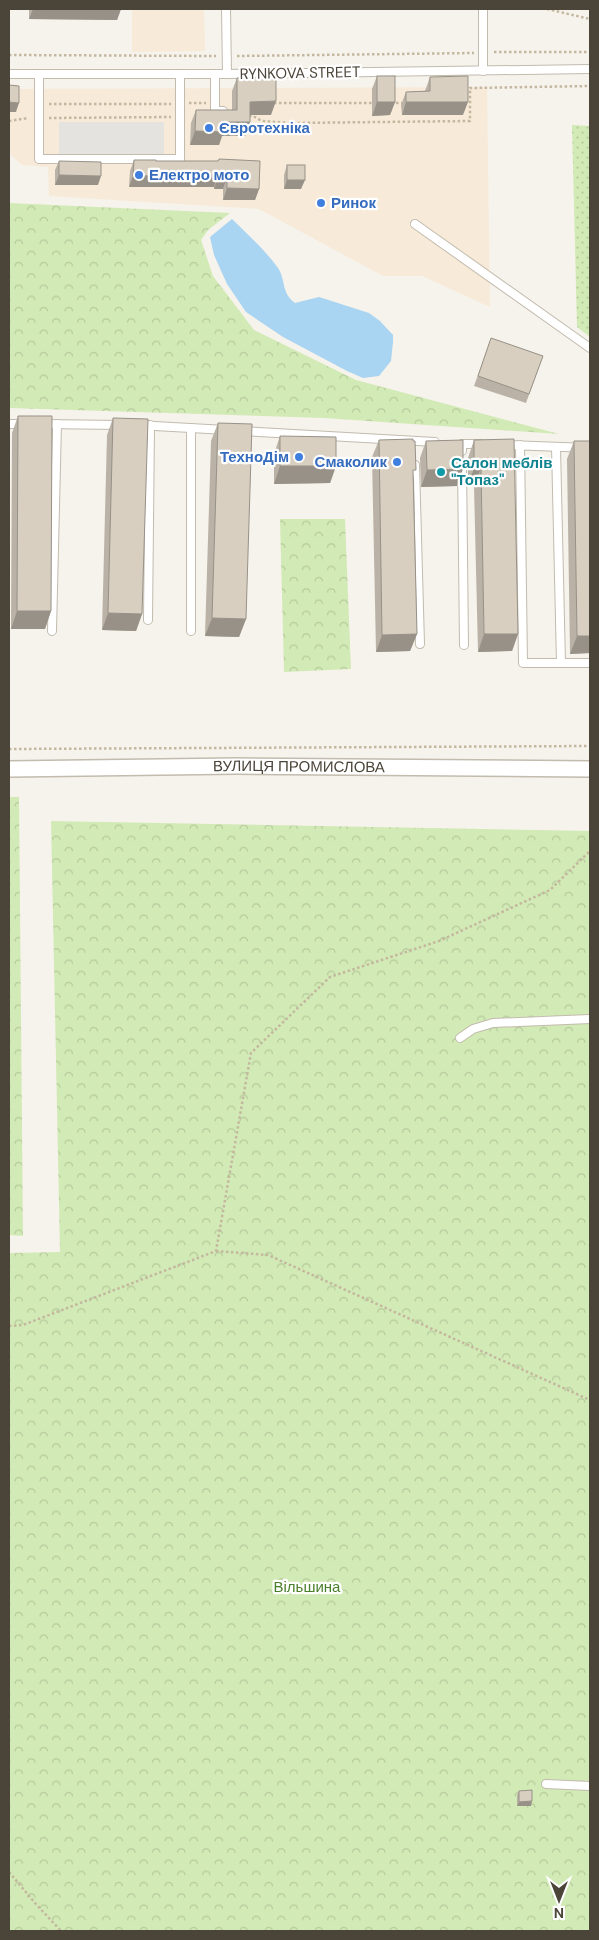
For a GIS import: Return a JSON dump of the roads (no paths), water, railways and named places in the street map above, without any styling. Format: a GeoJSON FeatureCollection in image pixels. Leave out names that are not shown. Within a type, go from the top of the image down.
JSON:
{"type":"FeatureCollection","features":[{"type":"Feature","properties":{"kind":"street","name":"ВУЛИЦЯ ПРОМИСЛОВА"},"geometry":{"type":"LineString","coordinates":[[9,769],[237,766],[590,769]]}},
{"type":"Feature","properties":{"kind":"lane"},"geometry":{"type":"LineString","coordinates":[[226,9],[227,74]]}},
{"type":"Feature","properties":{"kind":"lane"},"geometry":{"type":"LineString","coordinates":[[483,9],[483,71]]}},
{"type":"Feature","properties":{"kind":"lane","name":"RYNKOVA STREET"},"geometry":{"type":"LineString","coordinates":[[9,74],[227,74],[590,69]]}},
{"type":"Feature","properties":{"kind":"lane"},"geometry":{"type":"LineString","coordinates":[[39,74],[39,159],[180,159],[180,74]]}},
{"type":"Feature","properties":{"kind":"lane"},"geometry":{"type":"LineString","coordinates":[[214,74],[212,109],[228,111]]}},
{"type":"Feature","properties":{"kind":"lane"},"geometry":{"type":"LineString","coordinates":[[415,224],[590,348]]}},
{"type":"Feature","properties":{"kind":"lane"},"geometry":{"type":"LineString","coordinates":[[9,424],[28,424]]}},
{"type":"Feature","properties":{"kind":"lane"},"geometry":{"type":"LineString","coordinates":[[38,424],[150,425],[443,442]]}},
{"type":"Feature","properties":{"kind":"lane"},"geometry":{"type":"LineString","coordinates":[[52,631],[57,424]]}},
{"type":"Feature","properties":{"kind":"lane"},"geometry":{"type":"LineString","coordinates":[[148,620],[150,425]]}},
{"type":"Feature","properties":{"kind":"lane"},"geometry":{"type":"LineString","coordinates":[[191,428],[191,631]]}},
{"type":"Feature","properties":{"kind":"lane"},"geometry":{"type":"LineString","coordinates":[[414,440],[414,450]]}},
{"type":"Feature","properties":{"kind":"lane"},"geometry":{"type":"LineString","coordinates":[[452,443],[491,445]]}},
{"type":"Feature","properties":{"kind":"lane"},"geometry":{"type":"LineString","coordinates":[[462,444],[464,645]]}},
{"type":"Feature","properties":{"kind":"lane"},"geometry":{"type":"LineString","coordinates":[[500,445],[590,448]]}},
{"type":"Feature","properties":{"kind":"lane"},"geometry":{"type":"LineString","coordinates":[[520,445],[523,663],[590,663]]}},
{"type":"Feature","properties":{"kind":"lane"},"geometry":{"type":"LineString","coordinates":[[556,447],[561,663]]}},
{"type":"Feature","properties":{"kind":"lane"},"geometry":{"type":"LineString","coordinates":[[415,460],[420,644]]}},
{"type":"Feature","properties":{"kind":"lane"},"geometry":{"type":"LineString","coordinates":[[460,1038],[473,1029],[493,1023],[590,1019]]}},
{"type":"Feature","properties":{"kind":"lane"},"geometry":{"type":"LineString","coordinates":[[546,1784],[590,1786]]}},
{"type":"Feature","properties":{"kind":"water"},"geometry":{"type":"Polygon","coordinates":[[[232,219],[278,268],[286,291],[295,303],[319,297],[369,313],[380,321],[393,335],[393,342],[391,361],[379,376],[363,378],[347,371],[283,337],[246,312],[227,284],[214,255],[210,237],[232,219]]]}},
{"type":"Feature","properties":{"kind":"place","name":"Євротехніка"},"geometry":{"type":"Point","coordinates":[209,128]}},
{"type":"Feature","properties":{"kind":"place","name":"Електро мото"},"geometry":{"type":"Point","coordinates":[139,175]}},
{"type":"Feature","properties":{"kind":"place","name":"Ринок"},"geometry":{"type":"Point","coordinates":[321,203]}},
{"type":"Feature","properties":{"kind":"place","name":"ТехноДім"},"geometry":{"type":"Point","coordinates":[299,457]}},
{"type":"Feature","properties":{"kind":"place","name":"Смаколик"},"geometry":{"type":"Point","coordinates":[397,462]}},
{"type":"Feature","properties":{"kind":"place","name":"Салон меблів \"Топаз\""},"geometry":{"type":"Point","coordinates":[441,472]}},
{"type":"Feature","properties":{"kind":"park label","name":"Вільшина"},"geometry":{"type":"Point","coordinates":[307,1587]}}]}
